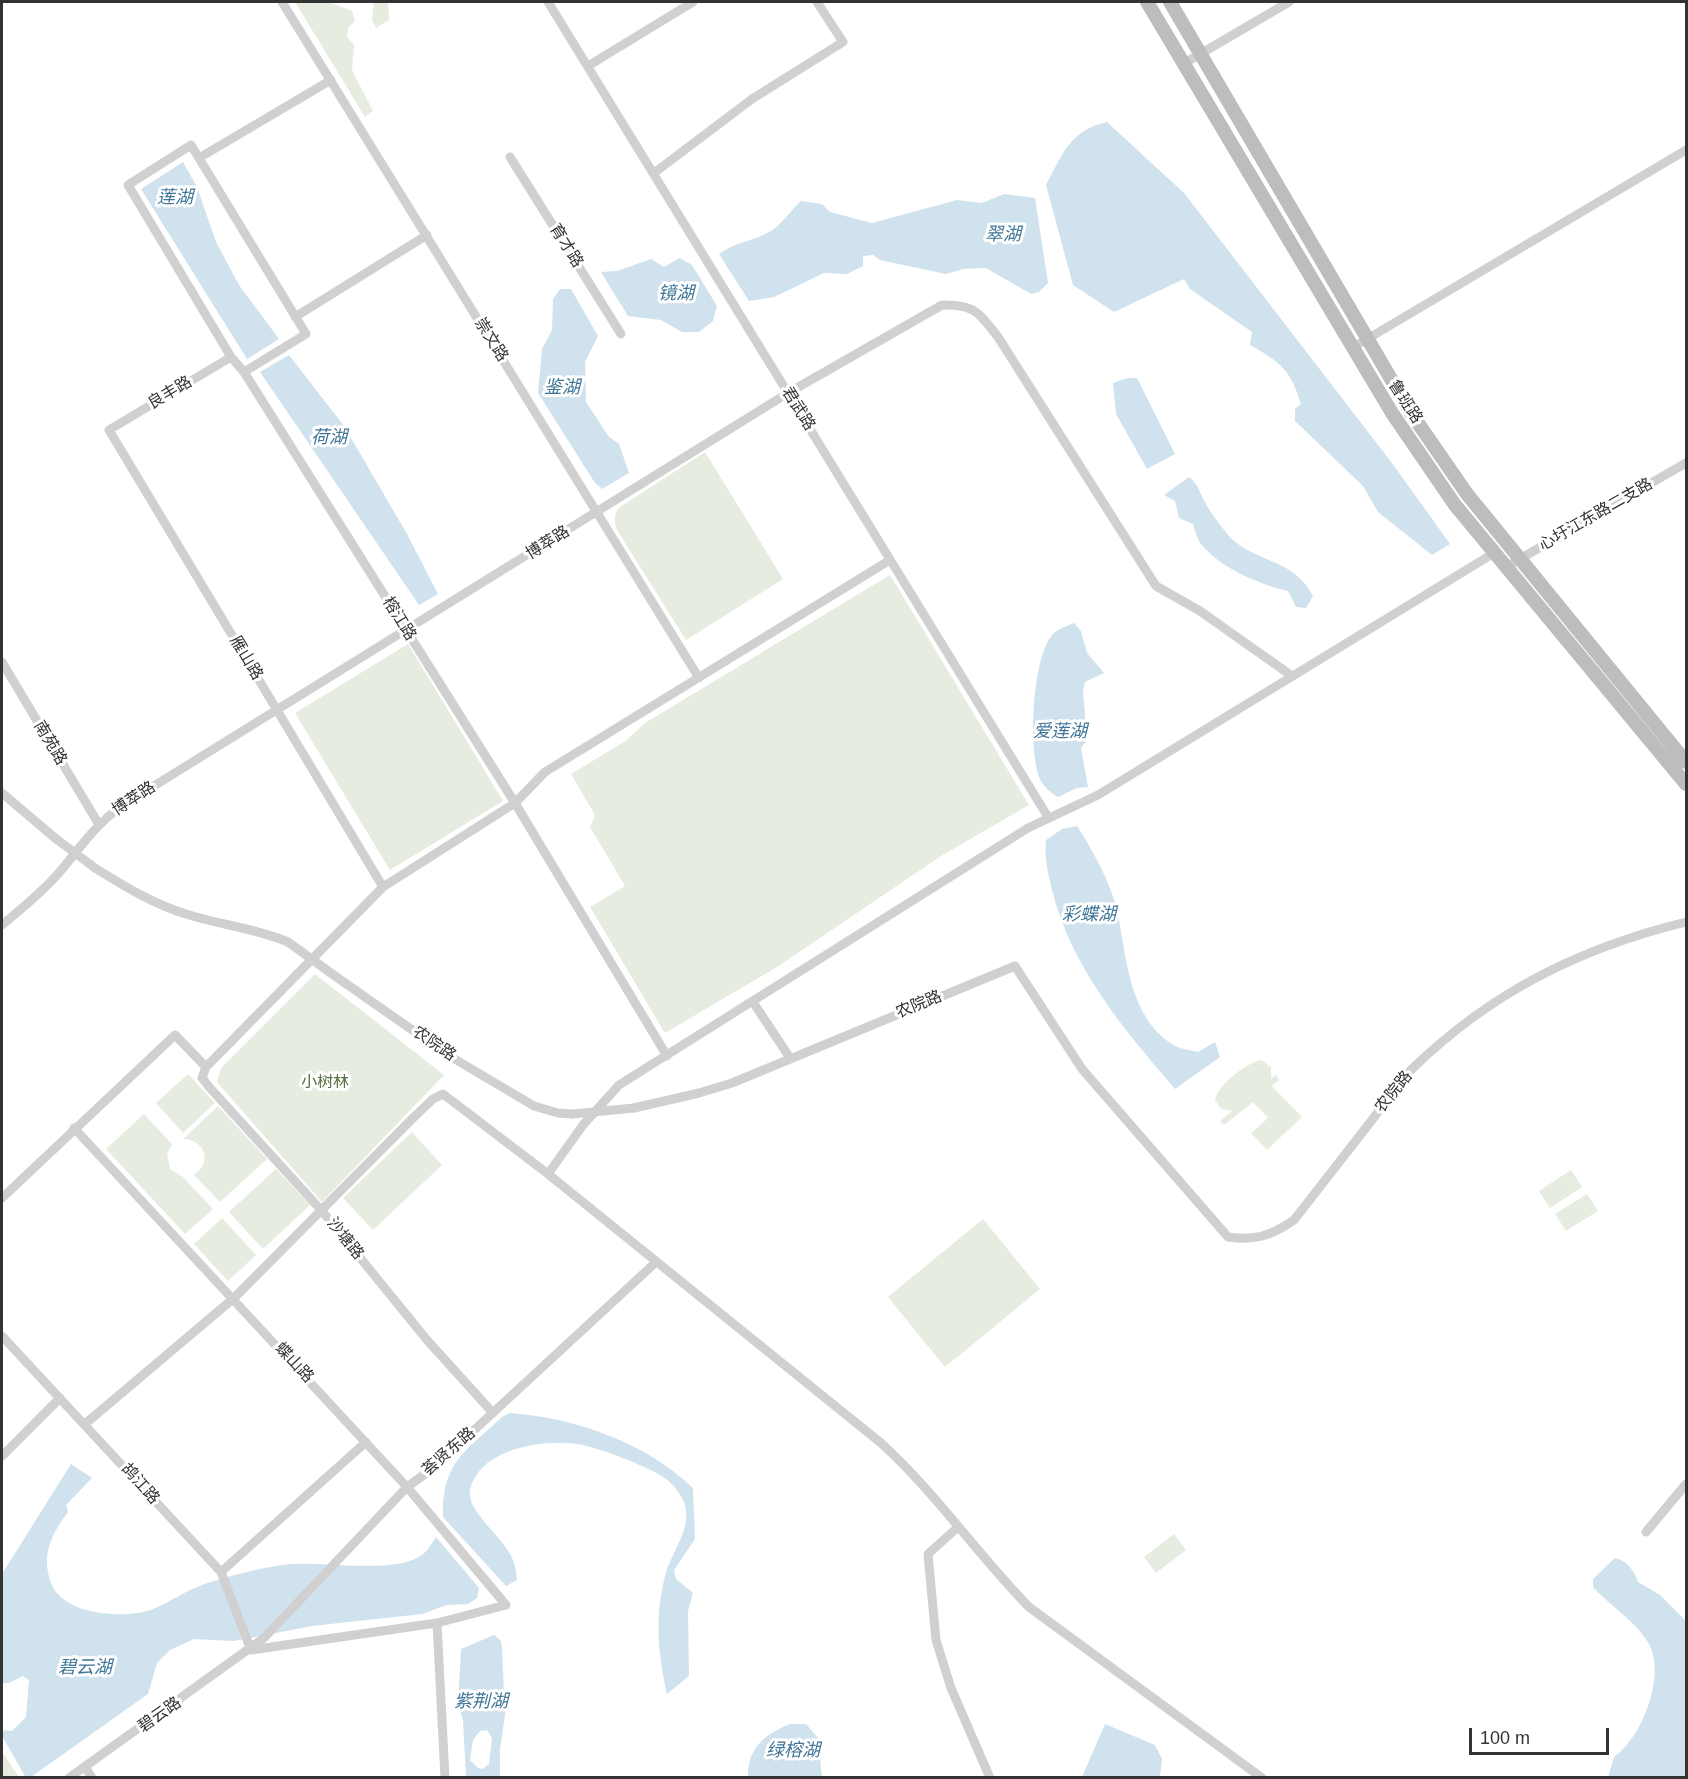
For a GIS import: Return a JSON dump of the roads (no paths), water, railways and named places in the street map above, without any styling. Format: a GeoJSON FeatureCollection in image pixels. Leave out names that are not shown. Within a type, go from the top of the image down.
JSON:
{"type":"FeatureCollection","features":[{"type":"Feature","properties":{"kind":"main road","name":"鲁班路"},"geometry":{"type":"LineString","coordinates":[[1147,2],[1392,414],[1449,496],[1494,553],[1686,784]]}},
{"type":"Feature","properties":{"kind":"main road","name":"鲁班路"},"geometry":{"type":"LineString","coordinates":[[1170,2],[1411,413],[1467,495],[1686,762]]}},
{"type":"Feature","properties":{"kind":"street","name":"崇文路"},"geometry":{"type":"LineString","coordinates":[[282,2],[699,678]]}},
{"type":"Feature","properties":{"kind":"street","name":"君武路"},"geometry":{"type":"LineString","coordinates":[[548,2],[1048,817]]}},
{"type":"Feature","properties":{"kind":"street"},"geometry":{"type":"LineString","coordinates":[[588,66],[693,2]]}},
{"type":"Feature","properties":{"kind":"street"},"geometry":{"type":"LineString","coordinates":[[654,173],[752,99],[843,42],[817,2]]}},
{"type":"Feature","properties":{"kind":"street"},"geometry":{"type":"LineString","coordinates":[[1183,64],[1290,2]]}},
{"type":"Feature","properties":{"kind":"street"},"geometry":{"type":"LineString","coordinates":[[244,372],[306,334],[199,158],[331,80]]}},
{"type":"Feature","properties":{"kind":"street","name":"榕江路"},"geometry":{"type":"LineString","coordinates":[[199,158],[191,145],[128,185],[231,357],[244,372],[515,802],[668,1056]]}},
{"type":"Feature","properties":{"kind":"street"},"geometry":{"type":"LineString","coordinates":[[1352,348],[1686,150]]}},
{"type":"Feature","properties":{"kind":"street","name":"育才路"},"geometry":{"type":"LineString","coordinates":[[510,158],[621,334]]}},
{"type":"Feature","properties":{"kind":"street"},"geometry":{"type":"LineString","coordinates":[[295,317],[427,236]]}},
{"type":"Feature","properties":{"kind":"street","name":"博萃路"},"geometry":{"type":"LineString","coordinates":[[2,925],[34,899],[57,875],[98,823],[120,807],[788,393],[942,305],[962,305],[979,314],[998,337],[1156,586],[1200,611],[1292,676]]}},
{"type":"Feature","properties":{"kind":"street","name":"良丰路"},"geometry":{"type":"LineString","coordinates":[[109,430],[231,357]]}},
{"type":"Feature","properties":{"kind":"street","name":"雁山路"},"geometry":{"type":"LineString","coordinates":[[109,430],[383,887]]}},
{"type":"Feature","properties":{"kind":"street","name":"心圩江东路二支路"},"geometry":{"type":"LineString","coordinates":[[1506,567],[1686,463]]}},
{"type":"Feature","properties":{"kind":"street"},"geometry":{"type":"LineString","coordinates":[[548,1174],[601,1103],[620,1085],[1048,817],[1098,795],[1494,553]]}},
{"type":"Feature","properties":{"kind":"street"},"geometry":{"type":"LineString","coordinates":[[2,1198],[175,1035],[206,1066],[383,887],[515,802],[545,772],[890,560]]}},
{"type":"Feature","properties":{"kind":"street","name":"南苑路"},"geometry":{"type":"LineString","coordinates":[[2,662],[98,823]]}},
{"type":"Feature","properties":{"kind":"street","name":"农院路"},"geometry":{"type":"LineString","coordinates":[[2,793],[55,838],[95,868],[132,891],[165,907],[269,934],[288,942],[448,1054],[534,1106],[558,1113],[573,1114],[634,1108],[699,1094],[732,1083],[1016,966],[1082,1069],[1228,1237],[1250,1240],[1274,1233],[1293,1220],[1411,1070],[1489,1007],[1524,982],[1572,959],[1646,932],[1686,922]]}},
{"type":"Feature","properties":{"kind":"street"},"geometry":{"type":"LineString","coordinates":[[753,1002],[790,1058]]}},
{"type":"Feature","properties":{"kind":"street","name":"沙塘路"},"geometry":{"type":"LineString","coordinates":[[206,1066],[202,1078],[210,1088],[322,1211],[427,1340],[493,1413]]}},
{"type":"Feature","properties":{"kind":"street"},"geometry":{"type":"LineString","coordinates":[[85,1424],[234,1298],[438,1095],[448,1096],[881,1443],[917,1478],[997,1574],[1029,1606],[1262,1778]]}},
{"type":"Feature","properties":{"kind":"street","name":"蝶山路"},"geometry":{"type":"LineString","coordinates":[[74,1128],[407,1487],[506,1605],[437,1623]]}},
{"type":"Feature","properties":{"kind":"street","name":"荟贤东路"},"geometry":{"type":"LineString","coordinates":[[249,1645],[264,1638],[352,1548],[407,1487],[432,1469],[655,1263]]}},
{"type":"Feature","properties":{"kind":"street","name":"鸪江路"},"geometry":{"type":"LineString","coordinates":[[2,1336],[223,1575],[249,1645]]}},
{"type":"Feature","properties":{"kind":"street"},"geometry":{"type":"LineString","coordinates":[[2,1456],[60,1398]]}},
{"type":"Feature","properties":{"kind":"street"},"geometry":{"type":"LineString","coordinates":[[223,1575],[366,1442]]}},
{"type":"Feature","properties":{"kind":"street"},"geometry":{"type":"LineString","coordinates":[[1646,1532],[1686,1485]]}},
{"type":"Feature","properties":{"kind":"street"},"geometry":{"type":"LineString","coordinates":[[958,1527],[928,1554],[936,1640],[951,1688],[990,1778]]}},
{"type":"Feature","properties":{"kind":"street"},"geometry":{"type":"LineString","coordinates":[[249,1645],[437,1623],[446,1778]]}},
{"type":"Feature","properties":{"kind":"street","name":"碧云路"},"geometry":{"type":"LineString","coordinates":[[69,1778],[249,1645]]}},
{"type":"Feature","properties":{"kind":"street"},"geometry":{"type":"LineString","coordinates":[[85,1767],[92,1778]]}},
{"type":"Feature","properties":{"kind":"water"},"geometry":{"type":"Polygon","coordinates":[[[1107,122],[1184,193],[1392,463],[1450,544],[1432,555],[1378,512],[1363,486],[1295,421],[1295,409],[1301,404],[1293,383],[1283,368],[1250,345],[1252,332],[1190,289],[1184,279],[1114,312],[1073,285],[1046,185],[1069,145],[1084,131],[1107,122]]]}},
{"type":"Feature","properties":{"kind":"water","name":"莲湖"},"geometry":{"type":"Polygon","coordinates":[[[183,162],[197,187],[216,242],[239,285],[279,339],[247,359],[141,189],[183,162]]]}},
{"type":"Feature","properties":{"kind":"water","name":"翠湖"},"geometry":{"type":"Polygon","coordinates":[[[1004,194],[1035,198],[1048,283],[1039,292],[1031,294],[986,268],[963,269],[946,274],[880,260],[873,255],[863,256],[863,266],[847,274],[824,273],[774,297],[749,301],[719,254],[771,231],[801,201],[822,204],[830,212],[872,223],[957,200],[982,203],[1004,194]]]}},
{"type":"Feature","properties":{"kind":"water","name":"镜湖"},"geometry":{"type":"Polygon","coordinates":[[[680,258],[692,265],[717,306],[713,321],[699,332],[682,332],[661,320],[628,316],[601,272],[617,271],[651,259],[664,267],[680,258]]]}},
{"type":"Feature","properties":{"kind":"water","name":"鉴湖"},"geometry":{"type":"Polygon","coordinates":[[[560,289],[571,289],[598,336],[585,362],[586,402],[609,437],[619,444],[629,473],[602,489],[595,483],[538,393],[542,349],[552,330],[553,299],[560,289]]]}},
{"type":"Feature","properties":{"kind":"water","name":"荷湖"},"geometry":{"type":"Polygon","coordinates":[[[289,355],[344,426],[407,534],[438,594],[419,605],[260,372],[289,355]]]}},
{"type":"Feature","properties":{"kind":"water"},"geometry":{"type":"Polygon","coordinates":[[[1128,378],[1137,378],[1175,454],[1147,469],[1116,414],[1113,383],[1128,378]]]}},
{"type":"Feature","properties":{"kind":"water"},"geometry":{"type":"Polygon","coordinates":[[[1189,477],[1215,518],[1234,541],[1297,575],[1313,596],[1306,608],[1296,607],[1288,591],[1266,585],[1230,568],[1202,545],[1197,538],[1193,524],[1179,518],[1175,501],[1164,495],[1189,477]]]}},
{"type":"Feature","properties":{"kind":"water","name":"爱莲湖"},"geometry":{"type":"Polygon","coordinates":[[[1074,623],[1081,631],[1087,653],[1104,673],[1085,682],[1083,691],[1087,740],[1081,748],[1088,787],[1077,788],[1058,797],[1043,784],[1037,768],[1034,750],[1034,705],[1041,661],[1047,644],[1056,631],[1074,623]]]}},
{"type":"Feature","properties":{"kind":"water","name":"彩蝶湖"},"geometry":{"type":"Polygon","coordinates":[[[1077,826],[1110,888],[1117,910],[1132,985],[1148,1020],[1159,1034],[1177,1047],[1198,1052],[1215,1042],[1220,1057],[1175,1089],[1102,996],[1072,946],[1061,919],[1048,871],[1046,840],[1062,829],[1077,826]]]}},
{"type":"Feature","properties":{"kind":"water"},"geometry":{"type":"Polygon","coordinates":[[[510,1413],[559,1420],[608,1435],[653,1458],[693,1488],[695,1539],[674,1570],[676,1579],[693,1593],[688,1611],[689,1676],[667,1694],[661,1663],[660,1604],[666,1573],[686,1518],[683,1500],[669,1481],[623,1458],[577,1444],[547,1443],[514,1450],[499,1456],[476,1476],[470,1490],[470,1498],[473,1506],[506,1547],[513,1560],[517,1580],[506,1586],[443,1517],[444,1498],[451,1470],[467,1450],[502,1417],[510,1413]]]}},
{"type":"Feature","properties":{"kind":"water","name":"碧云湖"},"geometry":{"type":"Polygon","coordinates":[[[71,1464],[92,1478],[66,1505],[68,1512],[49,1545],[47,1563],[51,1583],[57,1594],[81,1608],[111,1614],[141,1612],[153,1609],[190,1590],[212,1582],[282,1565],[393,1565],[422,1555],[436,1537],[479,1588],[477,1598],[468,1604],[447,1605],[422,1614],[312,1626],[234,1641],[194,1639],[170,1650],[157,1663],[148,1694],[31,1777],[25,1776],[2,1736],[4,1730],[12,1731],[26,1717],[29,1680],[23,1676],[9,1683],[2,1683],[2,1574],[71,1464]]]}},
{"type":"Feature","properties":{"kind":"water"},"geometry":{"type":"Polygon","coordinates":[[[1615,1558],[1627,1564],[1638,1582],[1660,1595],[1686,1621],[1686,1777],[1608,1777],[1614,1757],[1634,1736],[1642,1721],[1653,1689],[1655,1672],[1654,1657],[1644,1636],[1593,1587],[1593,1579],[1615,1558]]]}},
{"type":"Feature","properties":{"kind":"water","name":"紫荆湖"},"geometry":{"type":"Polygon","coordinates":[[[494,1635],[501,1641],[505,1715],[500,1749],[500,1777],[466,1777],[463,1720],[458,1705],[461,1649],[494,1635]],[[487,1730],[480,1731],[473,1740],[470,1760],[478,1768],[483,1769],[489,1764],[492,1738],[487,1730]]]}},
{"type":"Feature","properties":{"kind":"water","name":"绿榕湖"},"geometry":{"type":"Polygon","coordinates":[[[790,1724],[806,1724],[818,1738],[822,1777],[748,1777],[751,1758],[759,1743],[790,1724]]]}},
{"type":"Feature","properties":{"kind":"water"},"geometry":{"type":"Polygon","coordinates":[[[1105,1724],[1155,1745],[1162,1759],[1160,1777],[1082,1777],[1105,1724]]]}},
{"type":"Feature","properties":{"kind":"park label","name":"小树林"},"geometry":{"type":"Point","coordinates":[325,1083]}}]}
